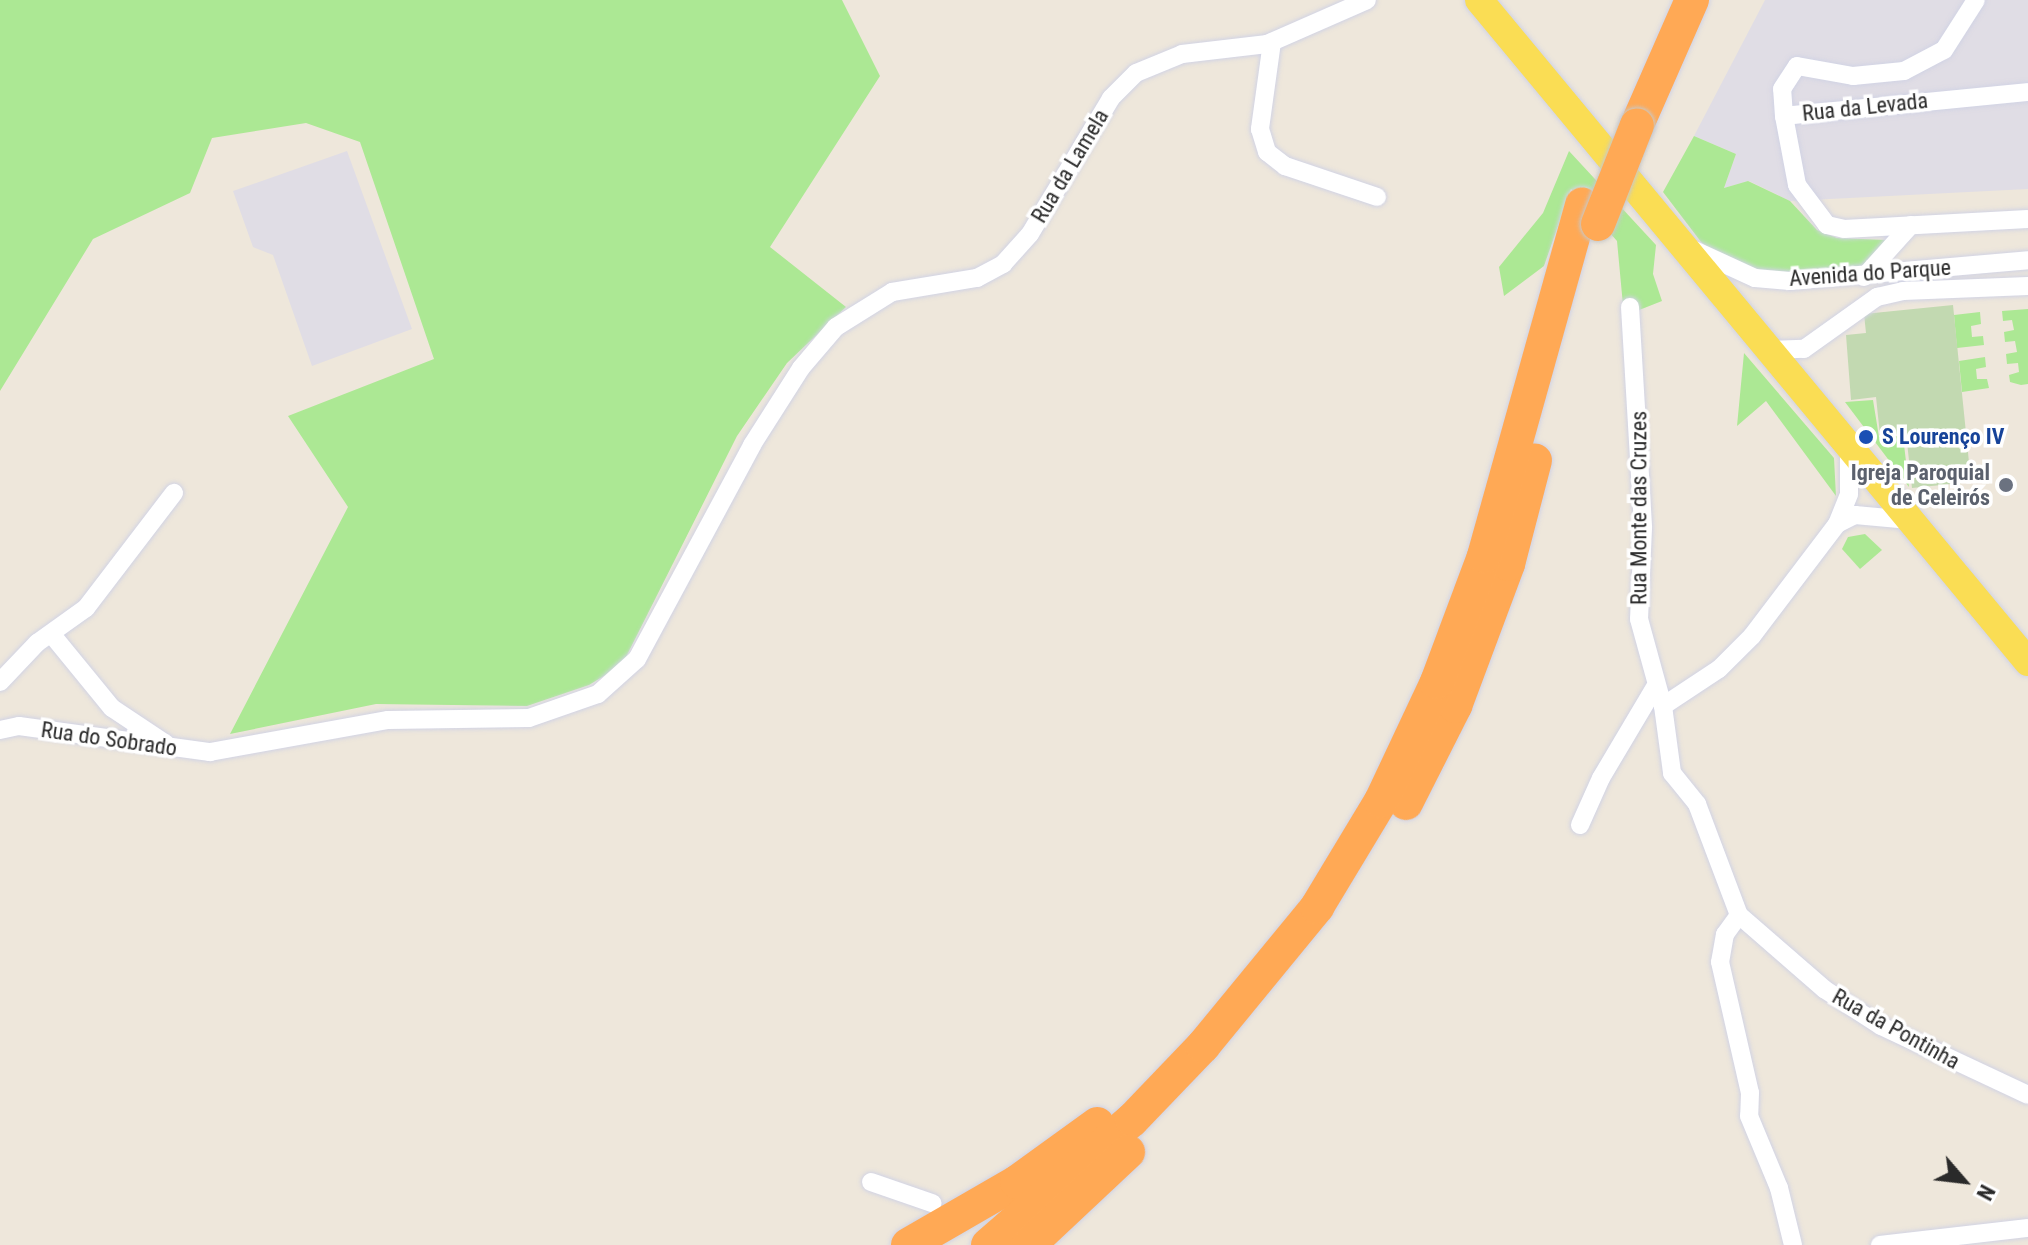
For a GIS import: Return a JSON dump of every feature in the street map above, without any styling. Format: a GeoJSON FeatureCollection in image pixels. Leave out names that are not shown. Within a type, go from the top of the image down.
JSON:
{"type":"FeatureCollection","features":[{"type":"Feature","properties":{"kind":"highway"},"geometry":{"type":"LineString","coordinates":[[988,1245],[1132,1120],[1272,967],[1317,907],[1381,801],[1437,682],[1484,556],[1590,214],[1629,116],[1668,0]]}},
{"type":"Feature","properties":{"kind":"highway"},"geometry":{"type":"LineString","coordinates":[[1629,116],[1692,0]]}},
{"type":"Feature","properties":{"kind":"highway"},"geometry":{"type":"LineString","coordinates":[[1029,1245],[1161,1121],[1267,1008],[1325,933],[1401,814],[1455,706],[1508,564],[1590,214]]}},
{"type":"Feature","properties":{"kind":"highway"},"geometry":{"type":"LineString","coordinates":[[908,1245],[1017,1182],[1117,1110],[1239,987],[1272,967]]}},
{"type":"Feature","properties":{"kind":"main road"},"geometry":{"type":"LineString","coordinates":[[1479,0],[1499,11],[1674,238],[2028,661]]}},
{"type":"Feature","properties":{"kind":"street","name":"Rua da Lamela"},"geometry":{"type":"LineString","coordinates":[[219,750],[388,720],[529,718],[598,694],[637,659],[752,445],[801,368],[836,327],[905,287],[977,278],[1003,264],[1030,234],[1111,98],[1136,73],[1182,54],[1272,42],[1367,0]]}},
{"type":"Feature","properties":{"kind":"street"},"geometry":{"type":"LineString","coordinates":[[1784,116],[1782,89],[1797,66],[1853,76],[1904,71],[1944,50],[1976,0]]}},
{"type":"Feature","properties":{"kind":"street"},"geometry":{"type":"LineString","coordinates":[[1272,42],[1259,136],[1267,152],[1285,166],[1377,197]]}},
{"type":"Feature","properties":{"kind":"street","name":"Rua da Levada"},"geometry":{"type":"LineString","coordinates":[[1911,225],[1844,229],[1827,225],[1797,185],[1784,116],[2028,92]]}},
{"type":"Feature","properties":{"kind":"street"},"geometry":{"type":"LineString","coordinates":[[1864,277],[1911,225],[2028,219]]}},
{"type":"Feature","properties":{"kind":"street","name":"Avenida do Parque"},"geometry":{"type":"LineString","coordinates":[[1674,238],[1755,278],[1864,277],[2028,260]]}},
{"type":"Feature","properties":{"kind":"street","name":"Avenida do Parque"},"geometry":{"type":"LineString","coordinates":[[1768,350],[1804,349],[1877,297],[1903,291],[2028,286]]}},
{"type":"Feature","properties":{"kind":"street","name":"Rua Monte das Cruzes"},"geometry":{"type":"LineString","coordinates":[[1630,307],[1643,528],[1639,619],[1651,654],[1655,687],[1663,706]]}},
{"type":"Feature","properties":{"kind":"street"},"geometry":{"type":"LineString","coordinates":[[1663,706],[1719,669],[1752,636],[1837,524],[1849,494],[1849,449]]}},
{"type":"Feature","properties":{"kind":"street"},"geometry":{"type":"LineString","coordinates":[[0,682],[37,643],[53,636],[86,608],[174,493]]}},
{"type":"Feature","properties":{"kind":"street"},"geometry":{"type":"LineString","coordinates":[[1837,524],[1855,515],[1910,520]]}},
{"type":"Feature","properties":{"kind":"street"},"geometry":{"type":"LineString","coordinates":[[53,636],[112,708],[172,748]]}},
{"type":"Feature","properties":{"kind":"street"},"geometry":{"type":"LineString","coordinates":[[1580,825],[1601,778],[1655,687]]}},
{"type":"Feature","properties":{"kind":"street","name":"Rua da Pontinha"},"geometry":{"type":"LineString","coordinates":[[1663,706],[1672,773],[1697,804],[1739,915],[1824,989],[1881,1026],[2028,1095]]}},
{"type":"Feature","properties":{"kind":"street","name":"Rua do Sobrado"},"geometry":{"type":"LineString","coordinates":[[0,730],[19,726],[172,748],[219,750]]}},
{"type":"Feature","properties":{"kind":"street"},"geometry":{"type":"LineString","coordinates":[[1739,915],[1725,934],[1720,962],[1750,1093],[1749,1116],[1779,1188],[1793,1245]]}},
{"type":"Feature","properties":{"kind":"street"},"geometry":{"type":"LineString","coordinates":[[871,1182],[932,1203]]}},
{"type":"Feature","properties":{"kind":"street"},"geometry":{"type":"LineString","coordinates":[[1880,1245],[2028,1228]]}},
{"type":"Feature","properties":{"kind":"shaded area"},"geometry":{"type":"Polygon","coordinates":[[[1765,0],[2028,0],[2028,189],[1790,201],[1749,181],[1724,188],[1736,154],[1694,136],[1765,0]]]}},
{"type":"Feature","properties":{"kind":"shaded area"},"geometry":{"type":"Polygon","coordinates":[[[347,151],[412,329],[312,366],[273,255],[253,247],[233,191],[347,151]]]}},
{"type":"Feature","properties":{"kind":"green space"},"geometry":{"type":"Polygon","coordinates":[[[0,0],[842,0],[880,76],[770,247],[846,307],[787,363],[737,436],[622,665],[589,685],[527,706],[376,704],[230,734],[348,507],[288,416],[434,359],[360,142],[306,123],[212,138],[190,193],[93,239],[0,391],[0,0]]]}},
{"type":"Feature","properties":{"kind":"green space"},"geometry":{"type":"Polygon","coordinates":[[[1694,136],[1736,154],[1724,188],[1748,181],[1790,201],[1817,230],[1837,238],[1886,240],[1862,267],[1769,273],[1719,256],[1701,242],[1663,192],[1694,136]]]}},
{"type":"Feature","properties":{"kind":"green space"},"geometry":{"type":"Polygon","coordinates":[[[1569,151],[1656,245],[1653,274],[1662,301],[1624,316],[1617,241],[1571,189],[1544,266],[1504,296],[1499,267],[1543,213],[1569,151]]]}},
{"type":"Feature","properties":{"kind":"green space"},"geometry":{"type":"Polygon","coordinates":[[[1953,305],[1971,482],[1912,488],[1906,433],[1880,435],[1876,397],[1851,400],[1846,335],[1866,333],[1864,314],[1953,305]]]}},
{"type":"Feature","properties":{"kind":"green space"},"geometry":{"type":"Polygon","coordinates":[[[2028,309],[2028,384],[2021,385],[2010,382],[2009,375],[2019,372],[2018,363],[2007,364],[2006,354],[2017,352],[2015,341],[2005,342],[2004,332],[2014,330],[2012,320],[2003,321],[2002,311],[2028,309]]]}},
{"type":"Feature","properties":{"kind":"green space"},"geometry":{"type":"Polygon","coordinates":[[[1980,312],[1981,324],[1971,326],[1972,337],[1983,336],[1984,345],[1957,348],[1954,315],[1980,312]]]}},
{"type":"Feature","properties":{"kind":"green space"},"geometry":{"type":"Polygon","coordinates":[[[1744,353],[1834,458],[1836,496],[1766,401],[1737,426],[1744,353]]]}},
{"type":"Feature","properties":{"kind":"green space"},"geometry":{"type":"Polygon","coordinates":[[[1985,357],[1986,367],[1976,369],[1977,379],[1987,379],[1989,388],[1962,392],[1959,361],[1985,357]]]}},
{"type":"Feature","properties":{"kind":"green space"},"geometry":{"type":"Polygon","coordinates":[[[1873,400],[1879,437],[1903,436],[1909,487],[1845,402],[1873,400]]]}},
{"type":"Feature","properties":{"kind":"green space"},"geometry":{"type":"Polygon","coordinates":[[[1865,534],[1882,550],[1860,569],[1842,549],[1848,537],[1865,534]]]}},
{"type":"Feature","properties":{"kind":"place","name":"S Lourenço IV"},"geometry":{"type":"Point","coordinates":[1866,437]}},
{"type":"Feature","properties":{"kind":"place","name":"Igreja Paroquial de Celeirós"},"geometry":{"type":"Point","coordinates":[2006,485]}}]}
